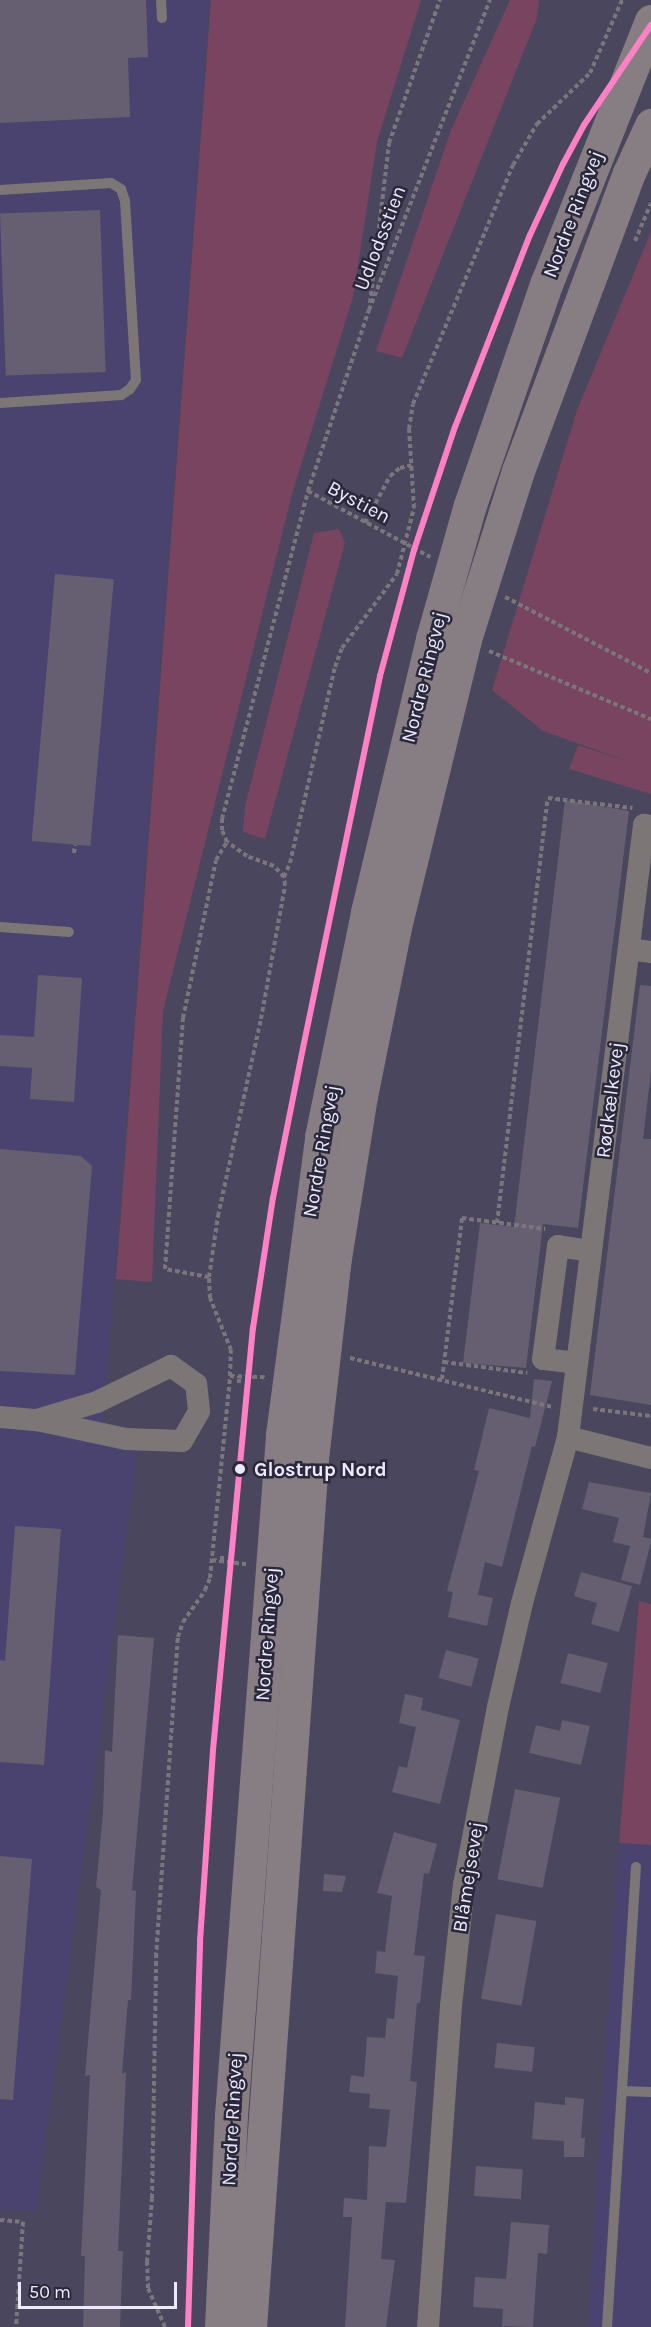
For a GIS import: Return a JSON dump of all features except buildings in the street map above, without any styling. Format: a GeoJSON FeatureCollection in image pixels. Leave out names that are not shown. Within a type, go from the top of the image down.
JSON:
{"type":"FeatureCollection","features":[{"type":"Feature","properties":{"kind":"main road","name":"Nordre Ringvej"},"geometry":{"type":"LineString","coordinates":[[221,2327],[231,2115],[282,1435],[302,1268],[321,1137],[367,912],[432,639],[470,504],[547,282],[651,21]]}},
{"type":"Feature","properties":{"kind":"main road","name":"Nordre Ringvej"},"geometry":{"type":"LineString","coordinates":[[250,2327],[312,1459],[335,1258],[361,1096],[395,927],[465,639],[518,471],[629,173],[651,125]]}},
{"type":"Feature","properties":{"kind":"street","name":"Rødkælkevej"},"geometry":{"type":"LineString","coordinates":[[568,1437],[591,1251],[640,951],[645,817]]}},
{"type":"Feature","properties":{"kind":"street"},"geometry":{"type":"LineString","coordinates":[[576,1371],[543,1359],[558,1246],[591,1251]]}},
{"type":"Feature","properties":{"kind":"street"},"geometry":{"type":"LineString","coordinates":[[0,1417],[37,1420],[126,1439],[182,1441],[199,1411],[196,1384],[171,1366],[97,1402],[37,1420]]}},
{"type":"Feature","properties":{"kind":"street"},"geometry":{"type":"LineString","coordinates":[[568,1437],[651,1458]]}},
{"type":"Feature","properties":{"kind":"street","name":"Blåmejsevej"},"geometry":{"type":"LineString","coordinates":[[428,2327],[451,2006],[464,1885],[498,1707],[522,1603],[568,1437]]}},
{"type":"Feature","properties":{"kind":"lane"},"geometry":{"type":"LineString","coordinates":[[161,0],[162,18]]}},
{"type":"Feature","properties":{"kind":"lane"},"geometry":{"type":"LineString","coordinates":[[0,190],[111,183],[121,189],[125,201],[136,380],[130,389],[121,395],[0,403]]}},
{"type":"Feature","properties":{"kind":"lane"},"geometry":{"type":"LineString","coordinates":[[0,927],[69,932]]}},
{"type":"Feature","properties":{"kind":"lane"},"geometry":{"type":"LineString","coordinates":[[608,2327],[636,1867]]}},
{"type":"Feature","properties":{"kind":"lane"},"geometry":{"type":"LineString","coordinates":[[622,2091],[651,2092]]}},
{"type":"Feature","properties":{"kind":"path"},"geometry":{"type":"LineString","coordinates":[[369,310],[389,143],[440,0]]}},
{"type":"Feature","properties":{"kind":"path","name":"Udlodsstien"},"geometry":{"type":"LineString","coordinates":[[227,842],[222,830],[222,819],[308,491],[369,310],[490,0]]}},
{"type":"Feature","properties":{"kind":"path"},"geometry":{"type":"LineString","coordinates":[[165,2327],[148,2288],[147,2262],[152,2198],[156,1957],[178,1637],[187,1617],[205,1590],[212,1560],[231,1350],[210,1298],[209,1278],[218,1216],[261,1019],[285,885],[284,877],[290,863],[335,668],[342,648],[397,574],[414,508],[409,429],[413,404],[513,165],[537,123],[590,74],[622,0]]}},
{"type":"Feature","properties":{"kind":"path"},"geometry":{"type":"LineString","coordinates":[[365,523],[390,476],[400,468],[412,465]]}},
{"type":"Feature","properties":{"kind":"path","name":"Bystien"},"geometry":{"type":"LineString","coordinates":[[308,491],[396,539]]}},
{"type":"Feature","properties":{"kind":"path"},"geometry":{"type":"LineString","coordinates":[[544,617],[651,673]]}},
{"type":"Feature","properties":{"kind":"path"},"geometry":{"type":"LineString","coordinates":[[483,661],[486,650],[651,719]]}},
{"type":"Feature","properties":{"kind":"path"},"geometry":{"type":"LineString","coordinates":[[497,1223],[548,798],[645,817]]}},
{"type":"Feature","properties":{"kind":"path"},"geometry":{"type":"LineString","coordinates":[[209,1278],[165,1269],[183,1018],[216,860],[227,842],[247,856],[274,866],[284,877]]}},
{"type":"Feature","properties":{"kind":"path"},"geometry":{"type":"LineString","coordinates":[[74,853],[75,845]]}},
{"type":"Feature","properties":{"kind":"path"},"geometry":{"type":"LineString","coordinates":[[442,1379],[462,1218],[550,1230]]}},
{"type":"Feature","properties":{"kind":"path"},"geometry":{"type":"LineString","coordinates":[[345,1366],[346,1357],[571,1409],[651,1416]]}},
{"type":"Feature","properties":{"kind":"path"},"geometry":{"type":"LineString","coordinates":[[444,1362],[576,1371]]}},
{"type":"Feature","properties":{"kind":"path"},"geometry":{"type":"LineString","coordinates":[[239,1376],[239,1383]]}},
{"type":"Feature","properties":{"kind":"path"},"geometry":{"type":"LineString","coordinates":[[222,1553],[222,1561]]}},
{"type":"Feature","properties":{"kind":"path"},"geometry":{"type":"LineString","coordinates":[[212,1560],[252,1564],[253,1557]]}},
{"type":"Feature","properties":{"kind":"path"},"geometry":{"type":"LineString","coordinates":[[0,2220],[23,2222],[16,2327]]}},
{"type":"Feature","properties":{"kind":"shaded area"},"geometry":{"type":"Polygon","coordinates":[[[0,0],[210,0],[102,1445],[138,1448],[36,2211],[0,2209],[0,0]]]}},
{"type":"Feature","properties":{"kind":"shaded area"},"geometry":{"type":"Polygon","coordinates":[[[211,0],[421,0],[377,142],[353,297],[292,494],[163,1011],[152,1282],[116,1279],[211,0]]]}},
{"type":"Feature","properties":{"kind":"shaded area"},"geometry":{"type":"Polygon","coordinates":[[[510,0],[539,0],[537,18],[402,358],[376,351],[451,130],[510,0]]]}},
{"type":"Feature","properties":{"kind":"shaded area"},"geometry":{"type":"Polygon","coordinates":[[[651,232],[651,794],[569,769],[578,745],[630,762],[543,731],[492,690],[577,410],[651,232]]]}},
{"type":"Feature","properties":{"kind":"shaded area"},"geometry":{"type":"Polygon","coordinates":[[[339,529],[345,543],[265,839],[243,832],[245,806],[314,533],[339,529]]]}},
{"type":"Feature","properties":{"kind":"shaded area"},"geometry":{"type":"Polygon","coordinates":[[[639,1601],[651,1604],[651,1845],[619,1843],[639,1601]]]}},
{"type":"Feature","properties":{"kind":"shaded area"},"geometry":{"type":"Polygon","coordinates":[[[619,1843],[651,1845],[651,2327],[588,2327],[619,1843]]]}},
{"type":"Feature","properties":{"kind":"transit line"},"geometry":{"type":"LineString","coordinates":[[188,2327],[200,1941],[213,1750],[253,1328],[273,1198],[303,1048],[380,676],[414,550],[455,427],[530,235],[563,164],[584,125],[651,25]]}},
{"type":"Feature","properties":{"kind":"place","name":"Glostrup Nord"},"geometry":{"type":"Point","coordinates":[240,1469]}}]}
